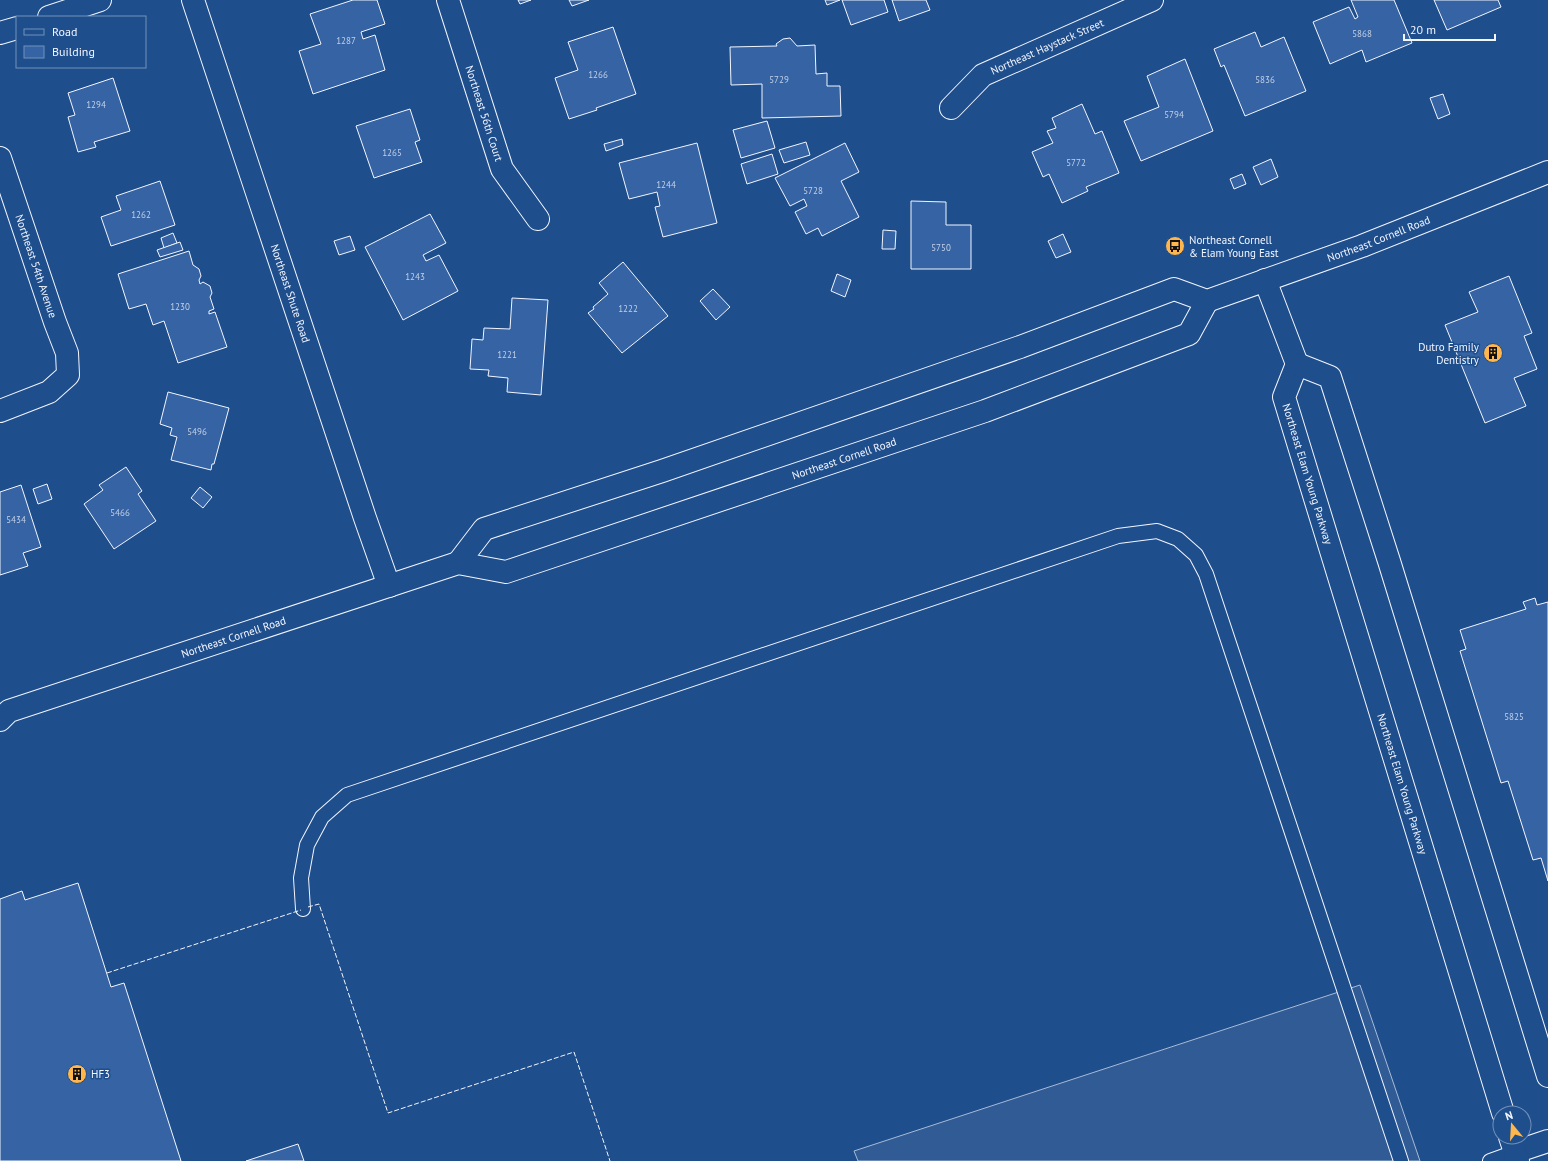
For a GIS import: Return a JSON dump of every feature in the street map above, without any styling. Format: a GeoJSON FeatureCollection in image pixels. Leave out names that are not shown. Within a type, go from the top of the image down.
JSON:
{"type":"FeatureCollection","features":[{"type":"Feature","properties":{"kind":"main road"},"geometry":{"type":"LineString","coordinates":[[52,16],[100,0]]}},
{"type":"Feature","properties":{"kind":"main road","name":"Northeast Shute Road"},"geometry":{"type":"LineString","coordinates":[[193,0],[389,586]]}},
{"type":"Feature","properties":{"kind":"main road","name":"Northeast 56th Court"},"geometry":{"type":"LineString","coordinates":[[448,0],[502,169],[538,219]]}},
{"type":"Feature","properties":{"kind":"main road","name":"Northeast Haystack Street"},"geometry":{"type":"LineString","coordinates":[[951,108],[982,75],[1152,0]]}},
{"type":"Feature","properties":{"kind":"main road"},"geometry":{"type":"LineString","coordinates":[[0,33],[16,28]]}},
{"type":"Feature","properties":{"kind":"main road","name":"Northeast 54th Avenue"},"geometry":{"type":"LineString","coordinates":[[0,158],[55,322],[67,353],[68,375],[49,392],[0,410]]}},
{"type":"Feature","properties":{"kind":"main road","name":"Northeast Cornell Road"},"geometry":{"type":"LineString","coordinates":[[3,714],[458,563],[506,572],[985,411],[1189,334],[1207,301],[1362,246],[1548,172]]}},
{"type":"Feature","properties":{"kind":"main road"},"geometry":{"type":"LineString","coordinates":[[1265,280],[1297,364],[1330,377],[1548,1076]]}},
{"type":"Feature","properties":{"kind":"main road"},"geometry":{"type":"LineString","coordinates":[[458,563],[484,529],[669,468],[1005,352],[1174,288],[1207,301]]}},
{"type":"Feature","properties":{"kind":"main road","name":"Northeast Elam Young Parkway"},"geometry":{"type":"LineString","coordinates":[[1297,364],[1284,397],[1501,1105]]}},
{"type":"Feature","properties":{"kind":"main road"},"geometry":{"type":"LineString","coordinates":[[1514,1150],[1548,1141]]}},
{"type":"Feature","properties":{"kind":"lane"},"geometry":{"type":"LineString","coordinates":[[303,909],[301,878],[307,845],[322,817],[347,795],[1118,536],[1157,531],[1178,539],[1196,555],[1206,574],[1401,1161]]}},
{"type":"Feature","properties":{"kind":"lane"},"geometry":{"type":"LineString","coordinates":[[1490,1161],[1514,1150]]}},
{"type":"Feature","properties":{"kind":"shaded area"},"geometry":{"type":"Polygon","coordinates":[[[1360,985],[1420,1161],[858,1161],[854,1151],[1360,985]]]}},
{"type":"Feature","properties":{"kind":"building"},"geometry":{"type":"Polygon","coordinates":[[[353,0],[377,0],[385,24],[361,32],[363,39],[375,35],[385,70],[313,94],[299,51],[321,44],[310,14],[353,0]]]}},
{"type":"Feature","properties":{"kind":"building"},"geometry":{"type":"Polygon","coordinates":[[[518,0],[531,0],[520,4],[518,0]]]}},
{"type":"Feature","properties":{"kind":"building"},"geometry":{"type":"Polygon","coordinates":[[[569,0],[589,0],[572,6],[569,0]]]}},
{"type":"Feature","properties":{"kind":"building"},"geometry":{"type":"Polygon","coordinates":[[[825,0],[840,0],[827,5],[825,0]]]}},
{"type":"Feature","properties":{"kind":"building"},"geometry":{"type":"Polygon","coordinates":[[[842,0],[884,0],[888,12],[851,25],[842,0]]]}},
{"type":"Feature","properties":{"kind":"building"},"geometry":{"type":"Polygon","coordinates":[[[892,0],[926,0],[930,10],[899,21],[892,0]]]}},
{"type":"Feature","properties":{"kind":"building"},"geometry":{"type":"Polygon","coordinates":[[[1351,0],[1394,0],[1412,43],[1366,62],[1362,50],[1330,64],[1313,22],[1349,7],[1355,19],[1358,17],[1351,0]]]}},
{"type":"Feature","properties":{"kind":"building"},"geometry":{"type":"Polygon","coordinates":[[[1434,0],[1498,0],[1501,7],[1447,30],[1434,0]]]}},
{"type":"Feature","properties":{"kind":"building"},"geometry":{"type":"Polygon","coordinates":[[[613,27],[636,94],[596,108],[597,110],[569,119],[555,78],[578,70],[568,42],[613,27]]]}},
{"type":"Feature","properties":{"kind":"building"},"geometry":{"type":"Polygon","coordinates":[[[1255,32],[1261,47],[1284,37],[1306,91],[1245,116],[1224,65],[1221,67],[1214,49],[1255,32]]]}},
{"type":"Feature","properties":{"kind":"building"},"geometry":{"type":"Polygon","coordinates":[[[790,38],[797,46],[815,45],[816,74],[827,73],[827,86],[840,86],[841,116],[762,118],[762,84],[731,85],[730,47],[777,46],[776,44],[783,39],[790,38]]]}},
{"type":"Feature","properties":{"kind":"building"},"geometry":{"type":"Polygon","coordinates":[[[1185,59],[1213,131],[1141,161],[1124,121],[1159,107],[1147,76],[1185,59]]]}},
{"type":"Feature","properties":{"kind":"building"},"geometry":{"type":"Polygon","coordinates":[[[113,78],[130,131],[94,142],[96,147],[78,152],[68,117],[75,115],[68,93],[113,78]]]}},
{"type":"Feature","properties":{"kind":"building"},"geometry":{"type":"Polygon","coordinates":[[[1443,94],[1450,114],[1438,119],[1430,98],[1443,94]]]}},
{"type":"Feature","properties":{"kind":"building"},"geometry":{"type":"Polygon","coordinates":[[[1082,104],[1095,134],[1102,131],[1119,173],[1086,187],[1088,191],[1062,203],[1049,174],[1043,177],[1032,152],[1053,143],[1047,131],[1056,128],[1052,118],[1082,104]]]}},
{"type":"Feature","properties":{"kind":"building"},"geometry":{"type":"Polygon","coordinates":[[[410,109],[420,140],[415,142],[422,162],[374,178],[356,126],[410,109]]]}},
{"type":"Feature","properties":{"kind":"building"},"geometry":{"type":"Polygon","coordinates":[[[767,121],[775,148],[741,158],[733,130],[767,121]]]}},
{"type":"Feature","properties":{"kind":"building"},"geometry":{"type":"Polygon","coordinates":[[[622,139],[623,145],[606,151],[604,144],[622,139]]]}},
{"type":"Feature","properties":{"kind":"building"},"geometry":{"type":"Polygon","coordinates":[[[806,142],[810,155],[784,163],[779,150],[806,142]]]}},
{"type":"Feature","properties":{"kind":"building"},"geometry":{"type":"Polygon","coordinates":[[[697,143],[717,223],[663,237],[655,207],[660,206],[657,192],[629,199],[619,163],[697,143]]]}},
{"type":"Feature","properties":{"kind":"building"},"geometry":{"type":"Polygon","coordinates":[[[845,143],[859,172],[841,181],[859,217],[822,236],[818,228],[806,234],[795,212],[807,206],[804,199],[790,206],[775,178],[845,143]]]}},
{"type":"Feature","properties":{"kind":"building"},"geometry":{"type":"Polygon","coordinates":[[[772,154],[778,174],[747,184],[741,164],[772,154]]]}},
{"type":"Feature","properties":{"kind":"building"},"geometry":{"type":"Polygon","coordinates":[[[1271,159],[1278,177],[1261,185],[1253,167],[1271,159]]]}},
{"type":"Feature","properties":{"kind":"building"},"geometry":{"type":"Polygon","coordinates":[[[1242,174],[1246,184],[1234,189],[1230,179],[1242,174]]]}},
{"type":"Feature","properties":{"kind":"building"},"geometry":{"type":"Polygon","coordinates":[[[160,181],[175,225],[111,246],[101,217],[121,210],[116,196],[160,181]]]}},
{"type":"Feature","properties":{"kind":"building"},"geometry":{"type":"Polygon","coordinates":[[[911,201],[946,202],[946,225],[971,225],[971,269],[911,269],[911,201]]]}},
{"type":"Feature","properties":{"kind":"building"},"geometry":{"type":"Polygon","coordinates":[[[430,214],[446,243],[423,255],[426,261],[439,255],[458,291],[403,320],[365,247],[430,214]]]}},
{"type":"Feature","properties":{"kind":"building"},"geometry":{"type":"Polygon","coordinates":[[[883,230],[896,231],[895,249],[882,249],[883,230]]]}},
{"type":"Feature","properties":{"kind":"building"},"geometry":{"type":"Polygon","coordinates":[[[173,233],[177,243],[164,248],[161,238],[173,233]]]}},
{"type":"Feature","properties":{"kind":"building"},"geometry":{"type":"Polygon","coordinates":[[[1063,234],[1071,252],[1056,258],[1048,241],[1063,234]]]}},
{"type":"Feature","properties":{"kind":"building"},"geometry":{"type":"Polygon","coordinates":[[[350,236],[355,250],[339,255],[334,241],[350,236]]]}},
{"type":"Feature","properties":{"kind":"building"},"geometry":{"type":"Polygon","coordinates":[[[180,242],[183,250],[160,257],[157,250],[180,242]]]}},
{"type":"Feature","properties":{"kind":"building"},"geometry":{"type":"Polygon","coordinates":[[[189,251],[193,265],[199,269],[201,276],[199,280],[200,284],[203,282],[210,286],[212,293],[210,297],[214,309],[209,311],[209,314],[215,312],[227,347],[178,363],[164,321],[153,325],[146,304],[129,309],[118,274],[189,251]]]}},
{"type":"Feature","properties":{"kind":"building"},"geometry":{"type":"Polygon","coordinates":[[[623,262],[668,316],[622,353],[588,313],[594,309],[593,307],[608,294],[599,283],[623,262]]]}},
{"type":"Feature","properties":{"kind":"building"},"geometry":{"type":"Polygon","coordinates":[[[837,274],[851,280],[845,297],[831,291],[837,274]]]}},
{"type":"Feature","properties":{"kind":"building","name":"Dutro Family Dentistry"},"geometry":{"type":"Polygon","coordinates":[[[1509,276],[1532,333],[1524,336],[1537,369],[1514,378],[1526,406],[1485,423],[1445,325],[1478,312],[1469,292],[1509,276]]]}},
{"type":"Feature","properties":{"kind":"building"},"geometry":{"type":"Polygon","coordinates":[[[713,289],[730,307],[716,320],[700,301],[713,289]]]}},
{"type":"Feature","properties":{"kind":"building"},"geometry":{"type":"Polygon","coordinates":[[[512,298],[548,300],[541,395],[507,392],[508,378],[488,376],[489,370],[470,369],[472,339],[483,340],[484,328],[510,329],[512,298]]]}},
{"type":"Feature","properties":{"kind":"building"},"geometry":{"type":"Polygon","coordinates":[[[168,392],[229,408],[214,464],[212,464],[211,470],[171,460],[177,437],[170,435],[172,428],[160,424],[168,392]]]}},
{"type":"Feature","properties":{"kind":"building"},"geometry":{"type":"Polygon","coordinates":[[[126,467],[142,491],[138,494],[156,521],[114,549],[84,504],[103,490],[99,485],[126,467]]]}},
{"type":"Feature","properties":{"kind":"building"},"geometry":{"type":"Polygon","coordinates":[[[47,484],[52,499],[38,504],[33,489],[47,484]]]}},
{"type":"Feature","properties":{"kind":"building"},"geometry":{"type":"Polygon","coordinates":[[[21,485],[41,547],[23,553],[28,566],[0,575],[0,492],[21,485]]]}},
{"type":"Feature","properties":{"kind":"building"},"geometry":{"type":"Polygon","coordinates":[[[200,487],[212,497],[203,508],[191,498],[200,487]]]}},
{"type":"Feature","properties":{"kind":"building"},"geometry":{"type":"Polygon","coordinates":[[[1535,598],[1537,605],[1548,602],[1548,881],[1541,858],[1533,860],[1508,781],[1501,783],[1460,651],[1466,649],[1460,630],[1526,609],[1523,602],[1535,598]]]}},
{"type":"Feature","properties":{"kind":"building","name":"HF3"},"geometry":{"type":"Polygon","coordinates":[[[78,883],[111,987],[124,983],[181,1161],[0,1161],[0,899],[22,891],[25,900],[78,883]]]}},
{"type":"Feature","properties":{"kind":"building"},"geometry":{"type":"Polygon","coordinates":[[[298,1144],[304,1161],[246,1161],[298,1144]]]}},
{"type":"Feature","properties":{"kind":"fence"},"geometry":{"type":"LineString","coordinates":[[308,907],[319,904],[388,1113],[574,1052],[610,1161]]}},
{"type":"Feature","properties":{"kind":"fence"},"geometry":{"type":"LineString","coordinates":[[107,973],[301,910]]}},
{"type":"Feature","properties":{"kind":"place","name":"Northeast Cornell & Elam Young East"},"geometry":{"type":"Point","coordinates":[1175,246]}},
{"type":"Feature","properties":{"kind":"place","name":"Dutro Family Dentistry"},"geometry":{"type":"Point","coordinates":[1493,353]}},
{"type":"Feature","properties":{"kind":"place","name":"HF3"},"geometry":{"type":"Point","coordinates":[77,1074]}}]}
